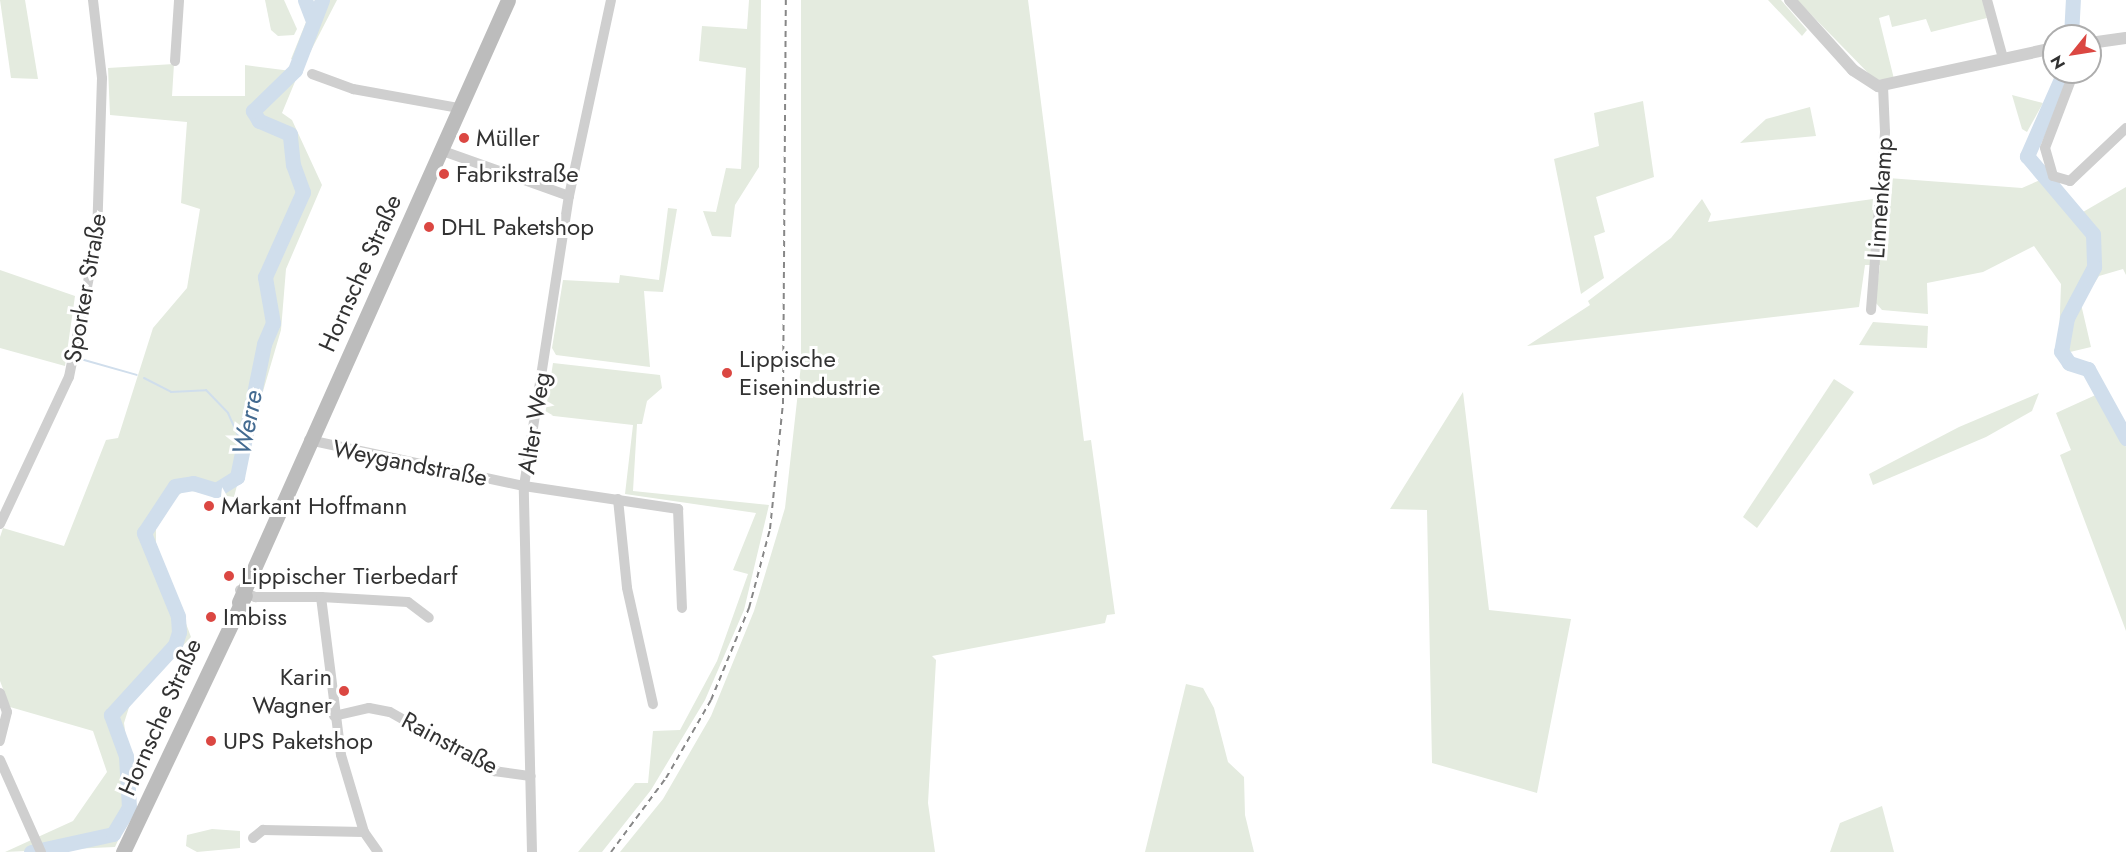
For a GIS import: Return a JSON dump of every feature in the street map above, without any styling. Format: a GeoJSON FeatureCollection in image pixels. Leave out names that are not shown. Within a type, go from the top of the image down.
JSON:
{"type":"FeatureCollection","features":[{"type":"Feature","properties":{"kind":"main road","name":"Hornsche Straße"},"geometry":{"type":"LineString","coordinates":[[123,852],[508,0]]}},
{"type":"Feature","properties":{"kind":"street","name":"Sporker Straße"},"geometry":{"type":"LineString","coordinates":[[0,524],[69,377],[97,237],[102,78],[93,0]]}},
{"type":"Feature","properties":{"kind":"street"},"geometry":{"type":"LineString","coordinates":[[175,61],[179,0]]}},
{"type":"Feature","properties":{"kind":"street","name":"Alter Weg"},"geometry":{"type":"LineString","coordinates":[[532,852],[524,486],[569,196],[611,0]]}},
{"type":"Feature","properties":{"kind":"street"},"geometry":{"type":"LineString","coordinates":[[1790,0],[1854,70],[1884,86],[2042,50]]}},
{"type":"Feature","properties":{"kind":"street"},"geometry":{"type":"LineString","coordinates":[[1987,0],[2003,58]]}},
{"type":"Feature","properties":{"kind":"street"},"geometry":{"type":"LineString","coordinates":[[2102,43],[2126,38]]}},
{"type":"Feature","properties":{"kind":"street"},"geometry":{"type":"LineString","coordinates":[[312,74],[353,89],[459,108]]}},
{"type":"Feature","properties":{"kind":"street"},"geometry":{"type":"LineString","coordinates":[[2069,84],[2047,138],[2045,155],[2053,176],[2070,181],[2126,128]]}},
{"type":"Feature","properties":{"kind":"street","name":"Linnenkamp"},"geometry":{"type":"LineString","coordinates":[[1871,310],[1885,132],[1884,86]]}},
{"type":"Feature","properties":{"kind":"street"},"geometry":{"type":"LineString","coordinates":[[440,150],[569,196]]}},
{"type":"Feature","properties":{"kind":"street","name":"Weygandstraße"},"geometry":{"type":"LineString","coordinates":[[309,440],[524,486],[618,499],[681,512],[682,608]]}},
{"type":"Feature","properties":{"kind":"street"},"geometry":{"type":"LineString","coordinates":[[618,499],[627,588],[653,704]]}},
{"type":"Feature","properties":{"kind":"street"},"geometry":{"type":"LineString","coordinates":[[241,595],[408,602],[429,618]]}},
{"type":"Feature","properties":{"kind":"street"},"geometry":{"type":"LineString","coordinates":[[321,597],[334,716],[364,832],[378,852]]}},
{"type":"Feature","properties":{"kind":"street"},"geometry":{"type":"LineString","coordinates":[[0,693],[8,712],[0,741]]}},
{"type":"Feature","properties":{"kind":"street","name":"Rainstraße"},"geometry":{"type":"LineString","coordinates":[[334,716],[369,708],[390,712],[494,771],[531,776]]}},
{"type":"Feature","properties":{"kind":"street"},"geometry":{"type":"LineString","coordinates":[[0,760],[41,852]]}},
{"type":"Feature","properties":{"kind":"street"},"geometry":{"type":"LineString","coordinates":[[253,838],[263,830],[364,832]]}},
{"type":"Feature","properties":{"kind":"shaded area"},"geometry":{"type":"Polygon","coordinates":[[[0,0],[25,0],[38,79],[11,78],[0,0]]]}},
{"type":"Feature","properties":{"kind":"shaded area"},"geometry":{"type":"Polygon","coordinates":[[[265,0],[284,0],[297,29],[294,35],[278,36],[271,30],[265,0]]]}},
{"type":"Feature","properties":{"kind":"shaded area"},"geometry":{"type":"Polygon","coordinates":[[[315,0],[337,0],[304,64],[291,59],[315,0]]]}},
{"type":"Feature","properties":{"kind":"shaded area"},"geometry":{"type":"Polygon","coordinates":[[[749,0],[761,0],[759,167],[735,205],[731,237],[712,236],[703,211],[716,212],[726,168],[741,169],[746,68],[699,61],[702,26],[747,29],[749,0]]]}},
{"type":"Feature","properties":{"kind":"shaded area"},"geometry":{"type":"Polygon","coordinates":[[[801,0],[1028,0],[1084,441],[1091,440],[1115,614],[1107,615],[1105,623],[932,656],[936,660],[928,803],[935,852],[620,852],[663,799],[711,716],[754,611],[785,508],[801,365],[801,0]]]}},
{"type":"Feature","properties":{"kind":"shaded area"},"geometry":{"type":"Polygon","coordinates":[[[1768,0],[1781,0],[1807,30],[1802,36],[1768,0]]]}},
{"type":"Feature","properties":{"kind":"shaded area"},"geometry":{"type":"Polygon","coordinates":[[[1797,0],[1983,0],[1987,18],[1931,32],[1926,19],[1892,27],[1889,15],[1879,18],[1894,79],[1875,80],[1797,0]]]}},
{"type":"Feature","properties":{"kind":"shaded area"},"geometry":{"type":"Polygon","coordinates":[[[174,64],[172,96],[245,96],[245,65],[299,72],[282,113],[292,120],[322,185],[286,269],[281,330],[247,446],[241,444],[247,447],[234,497],[185,490],[166,505],[156,528],[156,543],[191,637],[131,701],[124,723],[135,804],[115,847],[5,852],[73,821],[107,772],[93,731],[10,707],[0,681],[0,537],[3,528],[64,546],[106,440],[118,438],[153,328],[187,288],[200,209],[181,203],[187,122],[110,115],[108,68],[174,64]]]}},
{"type":"Feature","properties":{"kind":"shaded area"},"geometry":{"type":"Polygon","coordinates":[[[2012,95],[2043,103],[2027,132],[2022,129],[2012,95]]]}},
{"type":"Feature","properties":{"kind":"shaded area"},"geometry":{"type":"Polygon","coordinates":[[[1643,101],[1654,177],[1596,197],[1605,232],[1594,236],[1604,278],[1581,294],[1554,159],[1599,146],[1594,113],[1643,101]]]}},
{"type":"Feature","properties":{"kind":"shaded area"},"geometry":{"type":"Polygon","coordinates":[[[1810,107],[1816,136],[1740,143],[1766,119],[1810,107]]]}},
{"type":"Feature","properties":{"kind":"shaded area"},"geometry":{"type":"Polygon","coordinates":[[[2047,177],[2083,212],[2126,187],[2126,275],[2123,269],[2099,276],[2081,304],[2091,347],[2070,352],[2059,341],[2061,284],[2034,246],[1983,272],[1927,283],[1928,314],[1882,310],[1875,302],[1880,265],[1865,265],[1859,307],[1527,346],[1590,305],[1588,301],[1671,238],[1702,199],[1711,214],[1708,222],[1873,199],[1872,210],[1885,211],[1888,178],[2022,188],[2047,177]]]}},
{"type":"Feature","properties":{"kind":"shaded area"},"geometry":{"type":"Polygon","coordinates":[[[668,208],[677,209],[663,292],[644,291],[650,367],[556,355],[552,348],[563,280],[619,283],[620,275],[659,280],[668,208]]]}},
{"type":"Feature","properties":{"kind":"shaded area"},"geometry":{"type":"Polygon","coordinates":[[[0,270],[75,296],[65,366],[0,348],[0,270]]]}},
{"type":"Feature","properties":{"kind":"shaded area"},"geometry":{"type":"Polygon","coordinates":[[[1873,322],[1928,326],[1927,348],[1859,345],[1873,322]]]}},
{"type":"Feature","properties":{"kind":"shaded area"},"geometry":{"type":"Polygon","coordinates":[[[553,363],[660,375],[662,388],[647,401],[642,424],[637,424],[633,491],[769,505],[744,610],[705,700],[651,790],[602,852],[578,852],[635,783],[648,783],[653,731],[680,730],[717,661],[748,574],[733,570],[756,513],[625,494],[633,425],[545,415],[553,363]]]}},
{"type":"Feature","properties":{"kind":"shaded area"},"geometry":{"type":"Polygon","coordinates":[[[1834,379],[1854,392],[1757,528],[1743,517],[1834,379]]]}},
{"type":"Feature","properties":{"kind":"shaded area"},"geometry":{"type":"Polygon","coordinates":[[[1463,392],[1489,610],[1571,619],[1537,793],[1432,763],[1427,510],[1390,509],[1463,392]]]}},
{"type":"Feature","properties":{"kind":"shaded area"},"geometry":{"type":"Polygon","coordinates":[[[2039,393],[2032,411],[1986,437],[1873,485],[1869,474],[1959,427],[2039,393]]]}},
{"type":"Feature","properties":{"kind":"shaded area"},"geometry":{"type":"Polygon","coordinates":[[[2100,393],[2126,447],[2126,631],[2060,455],[2071,450],[2056,413],[2100,393]]]}},
{"type":"Feature","properties":{"kind":"shaded area"},"geometry":{"type":"Polygon","coordinates":[[[1186,684],[1203,688],[1214,708],[1228,762],[1244,777],[1245,815],[1254,852],[1145,852],[1186,684]]]}},
{"type":"Feature","properties":{"kind":"shaded area"},"geometry":{"type":"Polygon","coordinates":[[[1882,806],[1894,852],[1830,852],[1840,823],[1882,806]]]}},
{"type":"Feature","properties":{"kind":"shaded area"},"geometry":{"type":"Polygon","coordinates":[[[212,829],[240,831],[240,848],[197,852],[186,846],[187,835],[212,829]]]}},
{"type":"Feature","properties":{"kind":"waterway","name":"Werre"},"geometry":{"type":"LineString","coordinates":[[305,0],[313,21]]}},
{"type":"Feature","properties":{"kind":"waterway","name":"Werre"},"geometry":{"type":"LineString","coordinates":[[31,852],[113,834],[129,807],[126,756],[111,715],[175,645],[179,632],[178,616],[144,533],[175,486],[193,483],[216,490],[237,477],[264,344],[273,323],[265,277],[303,192],[293,165],[290,134],[259,121],[253,111],[295,70],[322,0]]}},
{"type":"Feature","properties":{"kind":"waterway"},"geometry":{"type":"LineString","coordinates":[[2072,24],[2073,0]]}},
{"type":"Feature","properties":{"kind":"waterway"},"geometry":{"type":"LineString","coordinates":[[2059,84],[2027,156],[2093,234],[2094,267],[2067,318],[2061,351],[2069,363],[2088,369],[2126,438]]}},
{"type":"Feature","properties":{"kind":"waterway"},"geometry":{"type":"LineString","coordinates":[[77,358],[137,375]]}},
{"type":"Feature","properties":{"kind":"waterway"},"geometry":{"type":"LineString","coordinates":[[144,378],[171,392],[206,390],[228,413],[242,445]]}},
{"type":"Feature","properties":{"kind":"railway"},"geometry":{"type":"LineString","coordinates":[[611,852],[666,778],[711,700],[749,608],[770,529],[783,404],[786,0]]}},
{"type":"Feature","properties":{"kind":"place","name":"Müller"},"geometry":{"type":"Point","coordinates":[464,138]}},
{"type":"Feature","properties":{"kind":"place","name":"Fabrikstraße"},"geometry":{"type":"Point","coordinates":[444,174]}},
{"type":"Feature","properties":{"kind":"place","name":"DHL Paketshop"},"geometry":{"type":"Point","coordinates":[429,227]}},
{"type":"Feature","properties":{"kind":"place","name":"Lippische Eisenindustrie"},"geometry":{"type":"Point","coordinates":[727,373]}},
{"type":"Feature","properties":{"kind":"place","name":"Markant Hoffmann"},"geometry":{"type":"Point","coordinates":[209,506]}},
{"type":"Feature","properties":{"kind":"place","name":"Lippischer Tierbedarf"},"geometry":{"type":"Point","coordinates":[229,576]}},
{"type":"Feature","properties":{"kind":"place","name":"Imbiss"},"geometry":{"type":"Point","coordinates":[211,617]}},
{"type":"Feature","properties":{"kind":"place","name":"Karin Wagner"},"geometry":{"type":"Point","coordinates":[344,691]}},
{"type":"Feature","properties":{"kind":"place","name":"UPS Paketshop"},"geometry":{"type":"Point","coordinates":[211,741]}}]}
